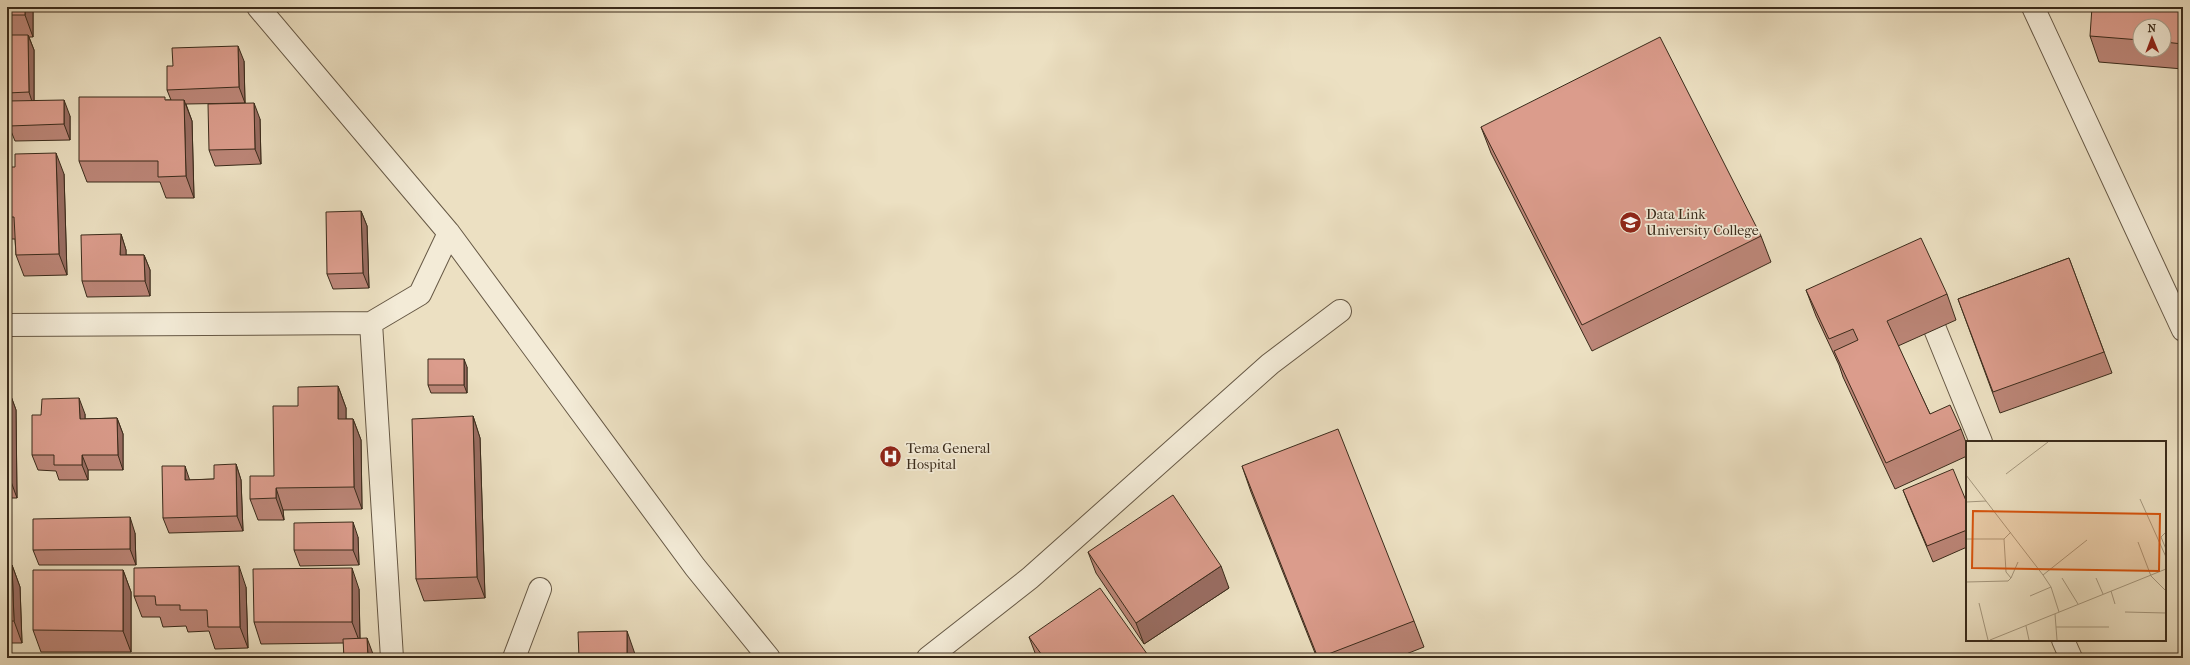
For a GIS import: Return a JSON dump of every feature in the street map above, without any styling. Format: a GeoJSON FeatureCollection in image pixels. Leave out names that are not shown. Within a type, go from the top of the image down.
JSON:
{"type":"FeatureCollection","features":[{"type":"Feature","properties":{"kind":"street"},"geometry":{"type":"LineString","coordinates":[[258,7],[449,233],[695,567],[769,658]]}},
{"type":"Feature","properties":{"kind":"street"},"geometry":{"type":"LineString","coordinates":[[2033,7],[2183,330]]}},
{"type":"Feature","properties":{"kind":"street"},"geometry":{"type":"LineString","coordinates":[[7,325],[371,323],[420,294],[449,233]]}},
{"type":"Feature","properties":{"kind":"street"},"geometry":{"type":"LineString","coordinates":[[928,658],[1030,578],[1270,364],[1340,311]]}},
{"type":"Feature","properties":{"kind":"street"},"geometry":{"type":"LineString","coordinates":[[371,323],[392,658]]}},
{"type":"Feature","properties":{"kind":"street"},"geometry":{"type":"LineString","coordinates":[[1935,329],[1981,441]]}},
{"type":"Feature","properties":{"kind":"street"},"geometry":{"type":"LineString","coordinates":[[514,658],[540,589]]}},
{"type":"Feature","properties":{"kind":"street"},"geometry":{"type":"LineString","coordinates":[[2063,641],[2071,658]]}},
{"type":"Feature","properties":{"kind":"building"},"geometry":{"type":"Polygon","coordinates":[[[7,7],[25,7],[25,15],[7,15],[7,7]]]}},
{"type":"Feature","properties":{"kind":"building"},"geometry":{"type":"Polygon","coordinates":[[[2092,7],[2183,7],[2183,44],[2172,43],[2172,18],[2132,18],[2132,39],[2090,36],[2092,7]]]}},
{"type":"Feature","properties":{"kind":"building"},"geometry":{"type":"Polygon","coordinates":[[[7,35],[28,35],[29,92],[7,93],[7,35]]]}},
{"type":"Feature","properties":{"kind":"building"},"geometry":{"type":"Polygon","coordinates":[[[1660,37],[1761,236],[1582,325],[1481,127],[1660,37]]]}},
{"type":"Feature","properties":{"kind":"building"},"geometry":{"type":"Polygon","coordinates":[[[238,46],[239,87],[167,90],[167,66],[173,66],[172,48],[238,46]]]}},
{"type":"Feature","properties":{"kind":"building"},"geometry":{"type":"Polygon","coordinates":[[[79,97],[165,97],[165,100],[184,100],[186,176],[158,177],[158,161],[79,161],[79,97]]]}},
{"type":"Feature","properties":{"kind":"building"},"geometry":{"type":"Polygon","coordinates":[[[64,100],[64,124],[9,126],[8,101],[64,100]]]}},
{"type":"Feature","properties":{"kind":"building"},"geometry":{"type":"Polygon","coordinates":[[[254,103],[255,149],[209,150],[208,104],[254,103]]]}},
{"type":"Feature","properties":{"kind":"building"},"geometry":{"type":"Polygon","coordinates":[[[56,153],[59,254],[16,255],[14,217],[7,217],[7,167],[15,167],[15,154],[56,153]]]}},
{"type":"Feature","properties":{"kind":"building"},"geometry":{"type":"Polygon","coordinates":[[[361,211],[363,273],[327,274],[326,212],[361,211]]]}},
{"type":"Feature","properties":{"kind":"building"},"geometry":{"type":"Polygon","coordinates":[[[121,234],[120,255],[144,255],[145,281],[82,281],[81,235],[121,234]]]}},
{"type":"Feature","properties":{"kind":"building"},"geometry":{"type":"Polygon","coordinates":[[[1921,238],[1947,294],[1887,321],[1930,414],[1950,405],[1961,429],[1886,463],[1834,351],[1858,340],[1853,329],[1829,339],[1806,290],[1921,238]]]}},
{"type":"Feature","properties":{"kind":"building"},"geometry":{"type":"Polygon","coordinates":[[[2069,258],[2104,352],[1993,392],[1958,299],[2069,258]]]}},
{"type":"Feature","properties":{"kind":"building"},"geometry":{"type":"Polygon","coordinates":[[[428,359],[464,359],[464,385],[428,385],[428,359]]]}},
{"type":"Feature","properties":{"kind":"building"},"geometry":{"type":"Polygon","coordinates":[[[338,386],[338,419],[353,419],[354,487],[276,488],[276,498],[250,499],[250,476],[274,476],[273,406],[298,406],[298,387],[338,386]]]}},
{"type":"Feature","properties":{"kind":"building"},"geometry":{"type":"Polygon","coordinates":[[[8,388],[9,476],[7,476],[8,388]]]}},
{"type":"Feature","properties":{"kind":"building"},"geometry":{"type":"Polygon","coordinates":[[[79,398],[80,419],[117,418],[118,455],[82,455],[82,465],[54,465],[54,455],[32,455],[32,415],[41,415],[42,399],[79,398]]]}},
{"type":"Feature","properties":{"kind":"building"},"geometry":{"type":"Polygon","coordinates":[[[473,416],[477,577],[416,579],[412,419],[473,416]]]}},
{"type":"Feature","properties":{"kind":"building"},"geometry":{"type":"Polygon","coordinates":[[[1338,429],[1414,621],[1318,658],[1242,466],[1338,429]]]}},
{"type":"Feature","properties":{"kind":"building"},"geometry":{"type":"Polygon","coordinates":[[[236,464],[237,516],[163,518],[162,466],[185,466],[185,480],[214,479],[214,465],[236,464]]]}},
{"type":"Feature","properties":{"kind":"building"},"geometry":{"type":"Polygon","coordinates":[[[1953,469],[1966,501],[1966,530],[1927,546],[1903,490],[1953,469]]]}},
{"type":"Feature","properties":{"kind":"building"},"geometry":{"type":"Polygon","coordinates":[[[1173,495],[1221,566],[1136,623],[1088,552],[1173,495]]]}},
{"type":"Feature","properties":{"kind":"building"},"geometry":{"type":"Polygon","coordinates":[[[130,517],[130,549],[33,550],[33,519],[130,517]]]}},
{"type":"Feature","properties":{"kind":"building"},"geometry":{"type":"Polygon","coordinates":[[[353,522],[353,550],[294,550],[294,523],[353,522]]]}},
{"type":"Feature","properties":{"kind":"building"},"geometry":{"type":"Polygon","coordinates":[[[12,565],[14,621],[7,621],[7,566],[12,565]]]}},
{"type":"Feature","properties":{"kind":"building"},"geometry":{"type":"Polygon","coordinates":[[[239,566],[240,627],[208,627],[207,610],[180,610],[180,605],[156,605],[155,596],[134,596],[134,568],[239,566]]]}},
{"type":"Feature","properties":{"kind":"building"},"geometry":{"type":"Polygon","coordinates":[[[352,568],[352,622],[254,622],[253,569],[352,568]]]}},
{"type":"Feature","properties":{"kind":"building"},"geometry":{"type":"Polygon","coordinates":[[[33,570],[123,570],[123,631],[33,630],[33,570]]]}},
{"type":"Feature","properties":{"kind":"building"},"geometry":{"type":"Polygon","coordinates":[[[1100,588],[1150,658],[1044,658],[1029,637],[1100,588]]]}},
{"type":"Feature","properties":{"kind":"building"},"geometry":{"type":"Polygon","coordinates":[[[627,631],[627,658],[579,658],[578,632],[627,631]]]}},
{"type":"Feature","properties":{"kind":"building"},"geometry":{"type":"Polygon","coordinates":[[[367,638],[368,658],[344,658],[343,639],[367,638]]]}},
{"type":"Feature","properties":{"kind":"place","name":"Data Link University College"},"geometry":{"type":"Point","coordinates":[1631,222]}},
{"type":"Feature","properties":{"kind":"place","name":"Tema General Hospital"},"geometry":{"type":"Point","coordinates":[891,456]}}]}
